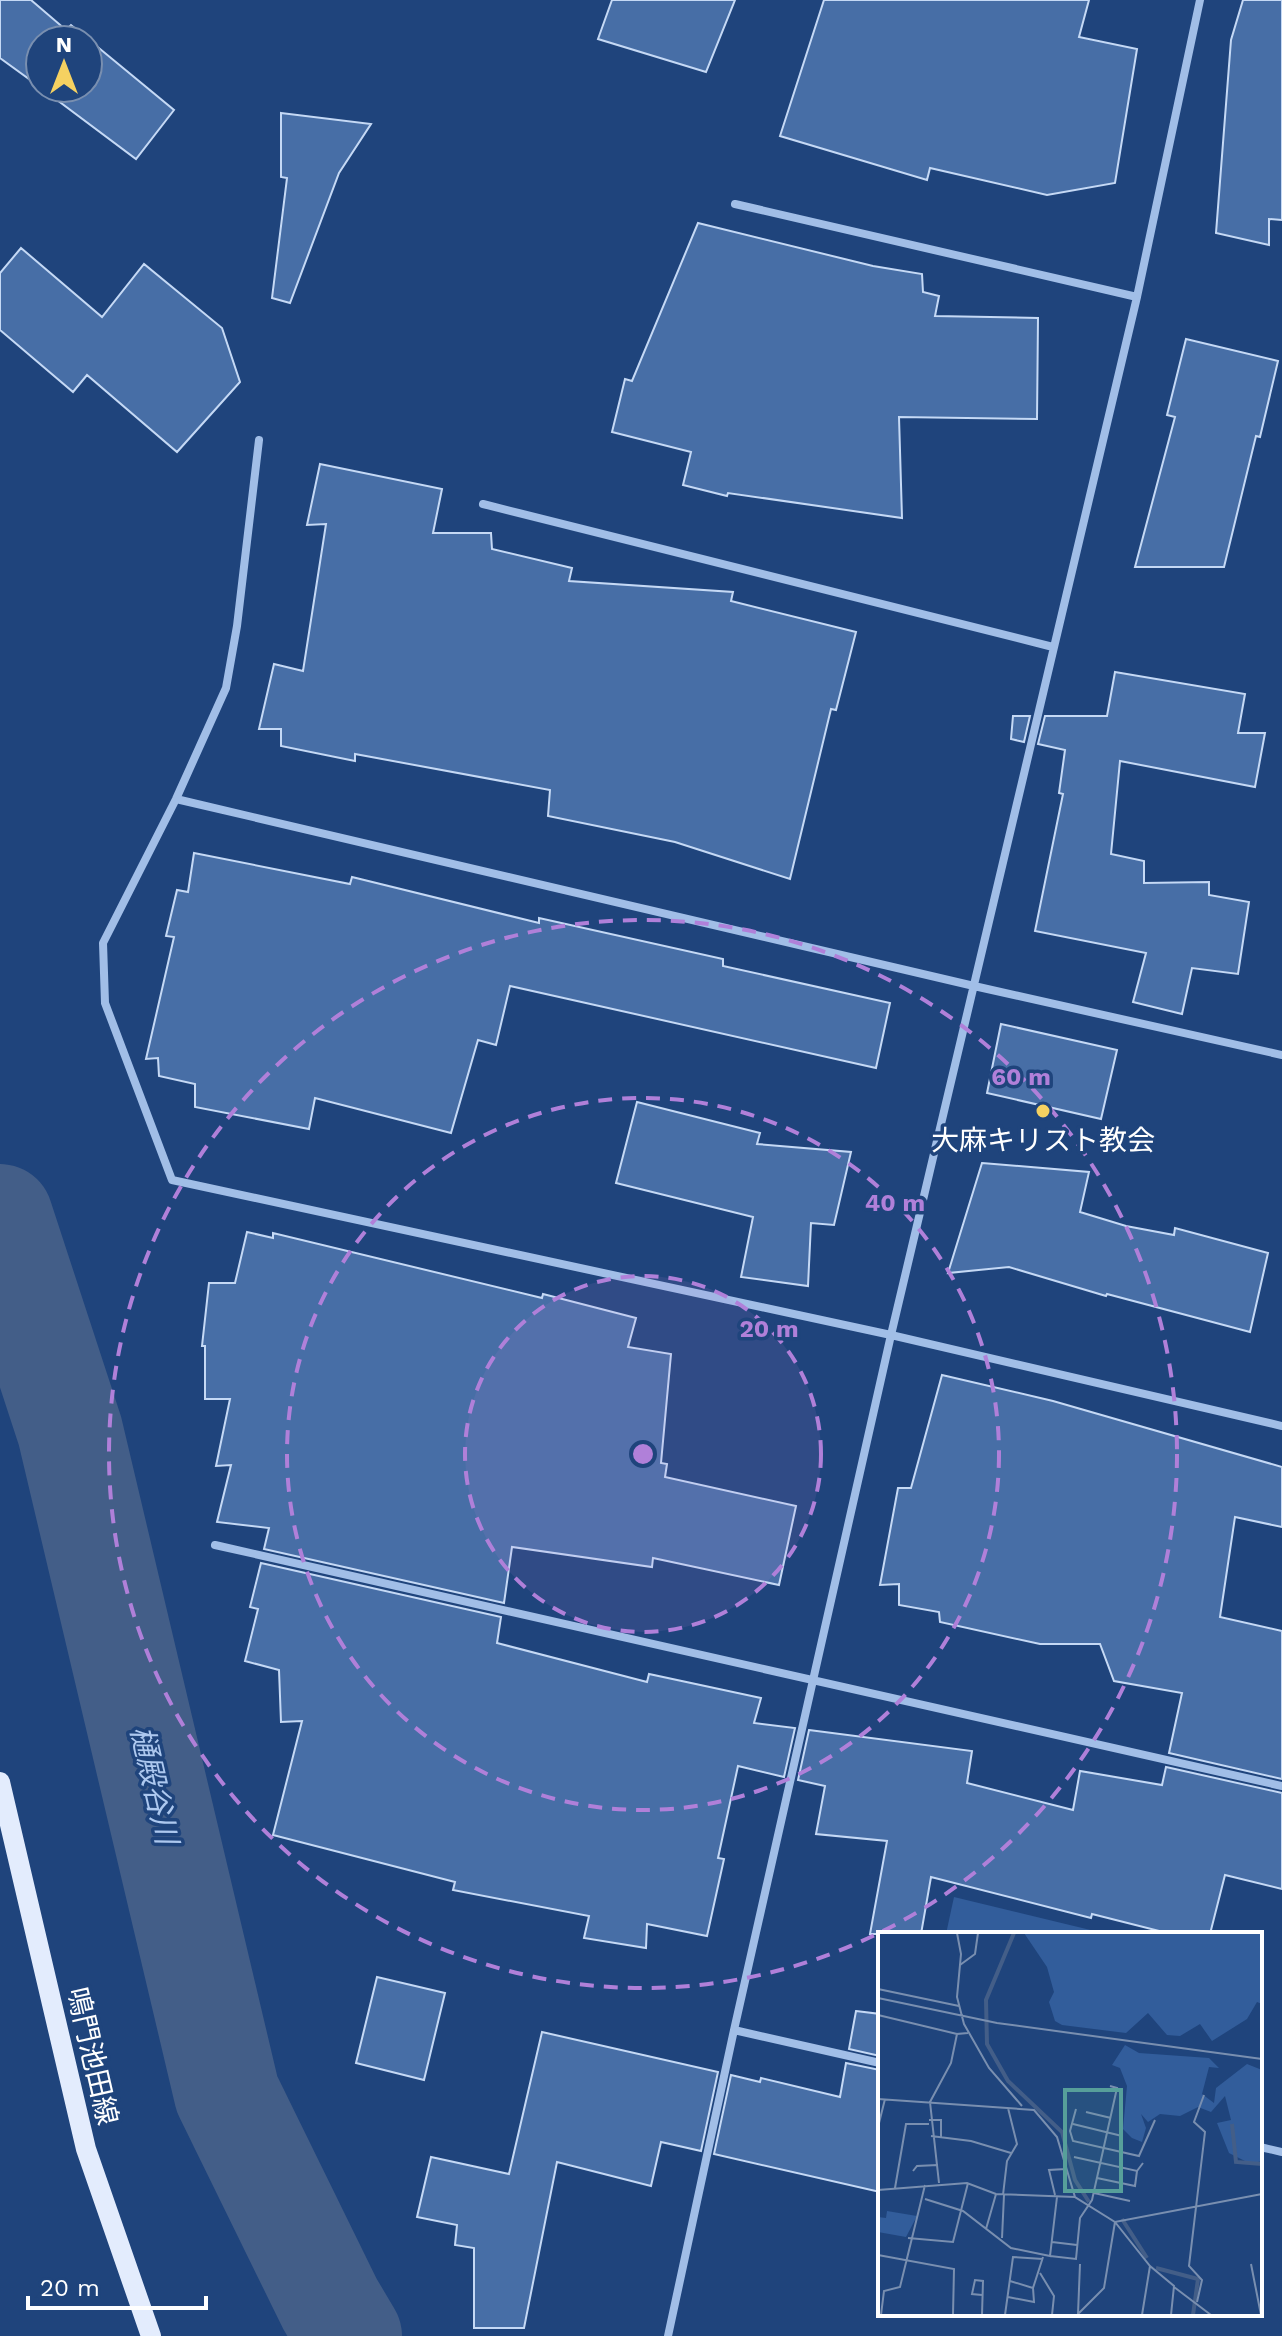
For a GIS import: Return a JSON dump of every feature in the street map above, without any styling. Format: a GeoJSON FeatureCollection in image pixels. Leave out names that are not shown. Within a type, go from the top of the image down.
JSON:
{"type":"FeatureCollection","features":[{"type":"Feature","properties":{"kind":"main road","name":"鳴門池田線"},"geometry":{"type":"LineString","coordinates":[[0,1782],[6,1830],[86,2149],[151,2336]]}},
{"type":"Feature","properties":{"kind":"street"},"geometry":{"type":"LineString","coordinates":[[668,2336],[812,1681],[1137,297],[1200,0]]}},
{"type":"Feature","properties":{"kind":"street"},"geometry":{"type":"LineString","coordinates":[[735,204],[1137,297]]}},
{"type":"Feature","properties":{"kind":"street"},"geometry":{"type":"LineString","coordinates":[[259,440],[237,626],[226,688],[176,799],[103,943],[105,1003],[172,1180],[891,1335],[1282,1426]]}},
{"type":"Feature","properties":{"kind":"street"},"geometry":{"type":"LineString","coordinates":[[483,504],[1053,647]]}},
{"type":"Feature","properties":{"kind":"street"},"geometry":{"type":"LineString","coordinates":[[176,799],[1282,1055]]}},
{"type":"Feature","properties":{"kind":"street"},"geometry":{"type":"LineString","coordinates":[[215,1545],[1282,1786]]}},
{"type":"Feature","properties":{"kind":"street"},"geometry":{"type":"LineString","coordinates":[[734,2030],[878,2063]]}},
{"type":"Feature","properties":{"kind":"street"},"geometry":{"type":"LineString","coordinates":[[1262,2147],[1282,2152]]}},
{"type":"Feature","properties":{"kind":"shaded area"},"geometry":{"type":"Polygon","coordinates":[[[954,1897],[1099,1932],[946,1932],[954,1897]]]}},
{"type":"Feature","properties":{"kind":"building"},"geometry":{"type":"Polygon","coordinates":[[[0,0],[31,0],[59,24],[24,24],[24,75],[0,58],[0,0]]]}},
{"type":"Feature","properties":{"kind":"building"},"geometry":{"type":"Polygon","coordinates":[[[612,0],[735,0],[706,72],[598,39],[612,0]]]}},
{"type":"Feature","properties":{"kind":"building"},"geometry":{"type":"Polygon","coordinates":[[[824,0],[1089,0],[1079,37],[1137,49],[1115,183],[1047,195],[930,168],[927,180],[780,136],[824,0]]]}},
{"type":"Feature","properties":{"kind":"building"},"geometry":{"type":"Polygon","coordinates":[[[1243,0],[1282,0],[1282,220],[1269,219],[1269,245],[1216,233],[1231,40],[1243,0]]]}},
{"type":"Feature","properties":{"kind":"building"},"geometry":{"type":"Polygon","coordinates":[[[104,52],[174,110],[136,159],[62,104],[104,104],[104,52]]]}},
{"type":"Feature","properties":{"kind":"building"},"geometry":{"type":"Polygon","coordinates":[[[281,113],[371,124],[339,173],[290,303],[272,298],[287,178],[281,177],[281,113]]]}},
{"type":"Feature","properties":{"kind":"building"},"geometry":{"type":"Polygon","coordinates":[[[698,223],[873,266],[922,274],[923,292],[939,296],[935,316],[1038,318],[1037,419],[899,417],[902,518],[728,493],[727,496],[683,485],[691,452],[612,432],[625,379],[632,381],[698,223]]]}},
{"type":"Feature","properties":{"kind":"building"},"geometry":{"type":"Polygon","coordinates":[[[21,248],[102,317],[144,264],[222,328],[240,382],[177,452],[87,375],[73,392],[0,330],[0,273],[21,248]]]}},
{"type":"Feature","properties":{"kind":"building"},"geometry":{"type":"Polygon","coordinates":[[[1186,339],[1278,361],[1224,567],[1135,567],[1175,417],[1167,415],[1186,339]]]}},
{"type":"Feature","properties":{"kind":"building"},"geometry":{"type":"Polygon","coordinates":[[[320,464],[442,489],[433,533],[491,533],[492,549],[572,568],[569,581],[733,592],[731,601],[856,632],[836,710],[831,709],[790,879],[675,842],[548,816],[550,790],[355,754],[355,761],[281,746],[281,729],[259,729],[274,664],[303,671],[326,524],[307,525],[320,464]]]}},
{"type":"Feature","properties":{"kind":"building"},"geometry":{"type":"Polygon","coordinates":[[[1115,672],[1245,694],[1238,733],[1265,733],[1255,787],[1120,761],[1111,854],[1144,861],[1144,883],[1209,882],[1209,895],[1249,902],[1238,974],[1192,968],[1182,1014],[1133,1002],[1146,953],[1035,931],[1063,794],[1059,793],[1065,750],[1038,744],[1045,716],[1107,716],[1115,672]]]}},
{"type":"Feature","properties":{"kind":"building"},"geometry":{"type":"Polygon","coordinates":[[[1013,716],[1030,716],[1024,742],[1011,739],[1013,716]]]}},
{"type":"Feature","properties":{"kind":"building"},"geometry":{"type":"Polygon","coordinates":[[[194,853],[350,884],[352,877],[539,923],[539,918],[723,959],[723,966],[890,1003],[876,1068],[510,986],[496,1045],[478,1040],[451,1133],[315,1098],[309,1129],[195,1107],[195,1084],[159,1076],[158,1058],[146,1059],[174,937],[166,936],[177,890],[188,892],[194,853]]]}},
{"type":"Feature","properties":{"kind":"building"},"geometry":{"type":"Polygon","coordinates":[[[1001,1024],[1117,1050],[1101,1119],[987,1093],[1001,1024]]]}},
{"type":"Feature","properties":{"kind":"building"},"geometry":{"type":"Polygon","coordinates":[[[637,1102],[760,1133],[757,1144],[851,1152],[834,1225],[811,1223],[808,1286],[741,1277],[753,1217],[616,1183],[637,1102]]]}},
{"type":"Feature","properties":{"kind":"building"},"geometry":{"type":"Polygon","coordinates":[[[982,1163],[1089,1172],[1080,1212],[1126,1226],[1174,1235],[1175,1228],[1268,1253],[1250,1332],[1106,1296],[1009,1267],[948,1273],[982,1163]]]}},
{"type":"Feature","properties":{"kind":"building"},"geometry":{"type":"Polygon","coordinates":[[[247,1232],[273,1238],[273,1233],[636,1318],[628,1347],[671,1354],[661,1463],[667,1464],[665,1477],[796,1506],[779,1585],[653,1558],[652,1567],[512,1547],[504,1603],[264,1549],[269,1528],[217,1522],[231,1465],[216,1466],[230,1399],[205,1399],[205,1346],[202,1346],[209,1283],[235,1283],[247,1232]]]}},
{"type":"Feature","properties":{"kind":"building"},"geometry":{"type":"Polygon","coordinates":[[[942,1375],[1053,1401],[1282,1467],[1282,1527],[1235,1517],[1220,1617],[1282,1631],[1282,1779],[1169,1753],[1182,1693],[1114,1681],[1100,1644],[1040,1644],[940,1622],[939,1612],[899,1605],[899,1584],[880,1585],[898,1488],[911,1488],[942,1375]]]}},
{"type":"Feature","properties":{"kind":"building"},"geometry":{"type":"Polygon","coordinates":[[[261,1563],[501,1617],[497,1643],[647,1682],[649,1674],[761,1698],[754,1723],[795,1728],[784,1777],[738,1766],[718,1858],[724,1859],[707,1936],[647,1924],[646,1948],[584,1938],[589,1916],[453,1890],[455,1882],[273,1835],[302,1721],[281,1722],[279,1670],[245,1661],[258,1609],[250,1607],[261,1563]]]}},
{"type":"Feature","properties":{"kind":"building"},"geometry":{"type":"Polygon","coordinates":[[[809,1730],[972,1751],[967,1783],[1073,1810],[1080,1771],[1162,1785],[1166,1767],[1282,1793],[1282,1889],[1225,1875],[1211,1932],[1163,1932],[1092,1914],[1091,1918],[931,1877],[921,1932],[870,1934],[887,1841],[816,1834],[825,1786],[798,1780],[809,1730]]]}},
{"type":"Feature","properties":{"kind":"building"},"geometry":{"type":"Polygon","coordinates":[[[377,1977],[445,1993],[424,2080],[356,2063],[377,1977]]]}},
{"type":"Feature","properties":{"kind":"building"},"geometry":{"type":"Polygon","coordinates":[[[856,2011],[878,2014],[878,2056],[849,2049],[856,2011]]]}},
{"type":"Feature","properties":{"kind":"building"},"geometry":{"type":"Polygon","coordinates":[[[542,2032],[718,2072],[701,2151],[661,2142],[651,2186],[557,2162],[524,2328],[474,2328],[474,2248],[455,2245],[457,2225],[417,2217],[431,2157],[509,2174],[542,2032]]]}},
{"type":"Feature","properties":{"kind":"building"},"geometry":{"type":"Polygon","coordinates":[[[846,2063],[878,2070],[878,2192],[714,2154],[731,2075],[760,2082],[761,2078],[840,2097],[846,2063]]]}},
{"type":"Feature","properties":{"kind":"waterway","name":"樋殿谷川"},"geometry":{"type":"LineString","coordinates":[[0,1217],[70,1431],[227,2094],[330,2304],[349,2336]]}},
{"type":"Feature","properties":{"kind":"place","name":"大麻キリスト教会"},"geometry":{"type":"Point","coordinates":[1043,1111]}}]}
